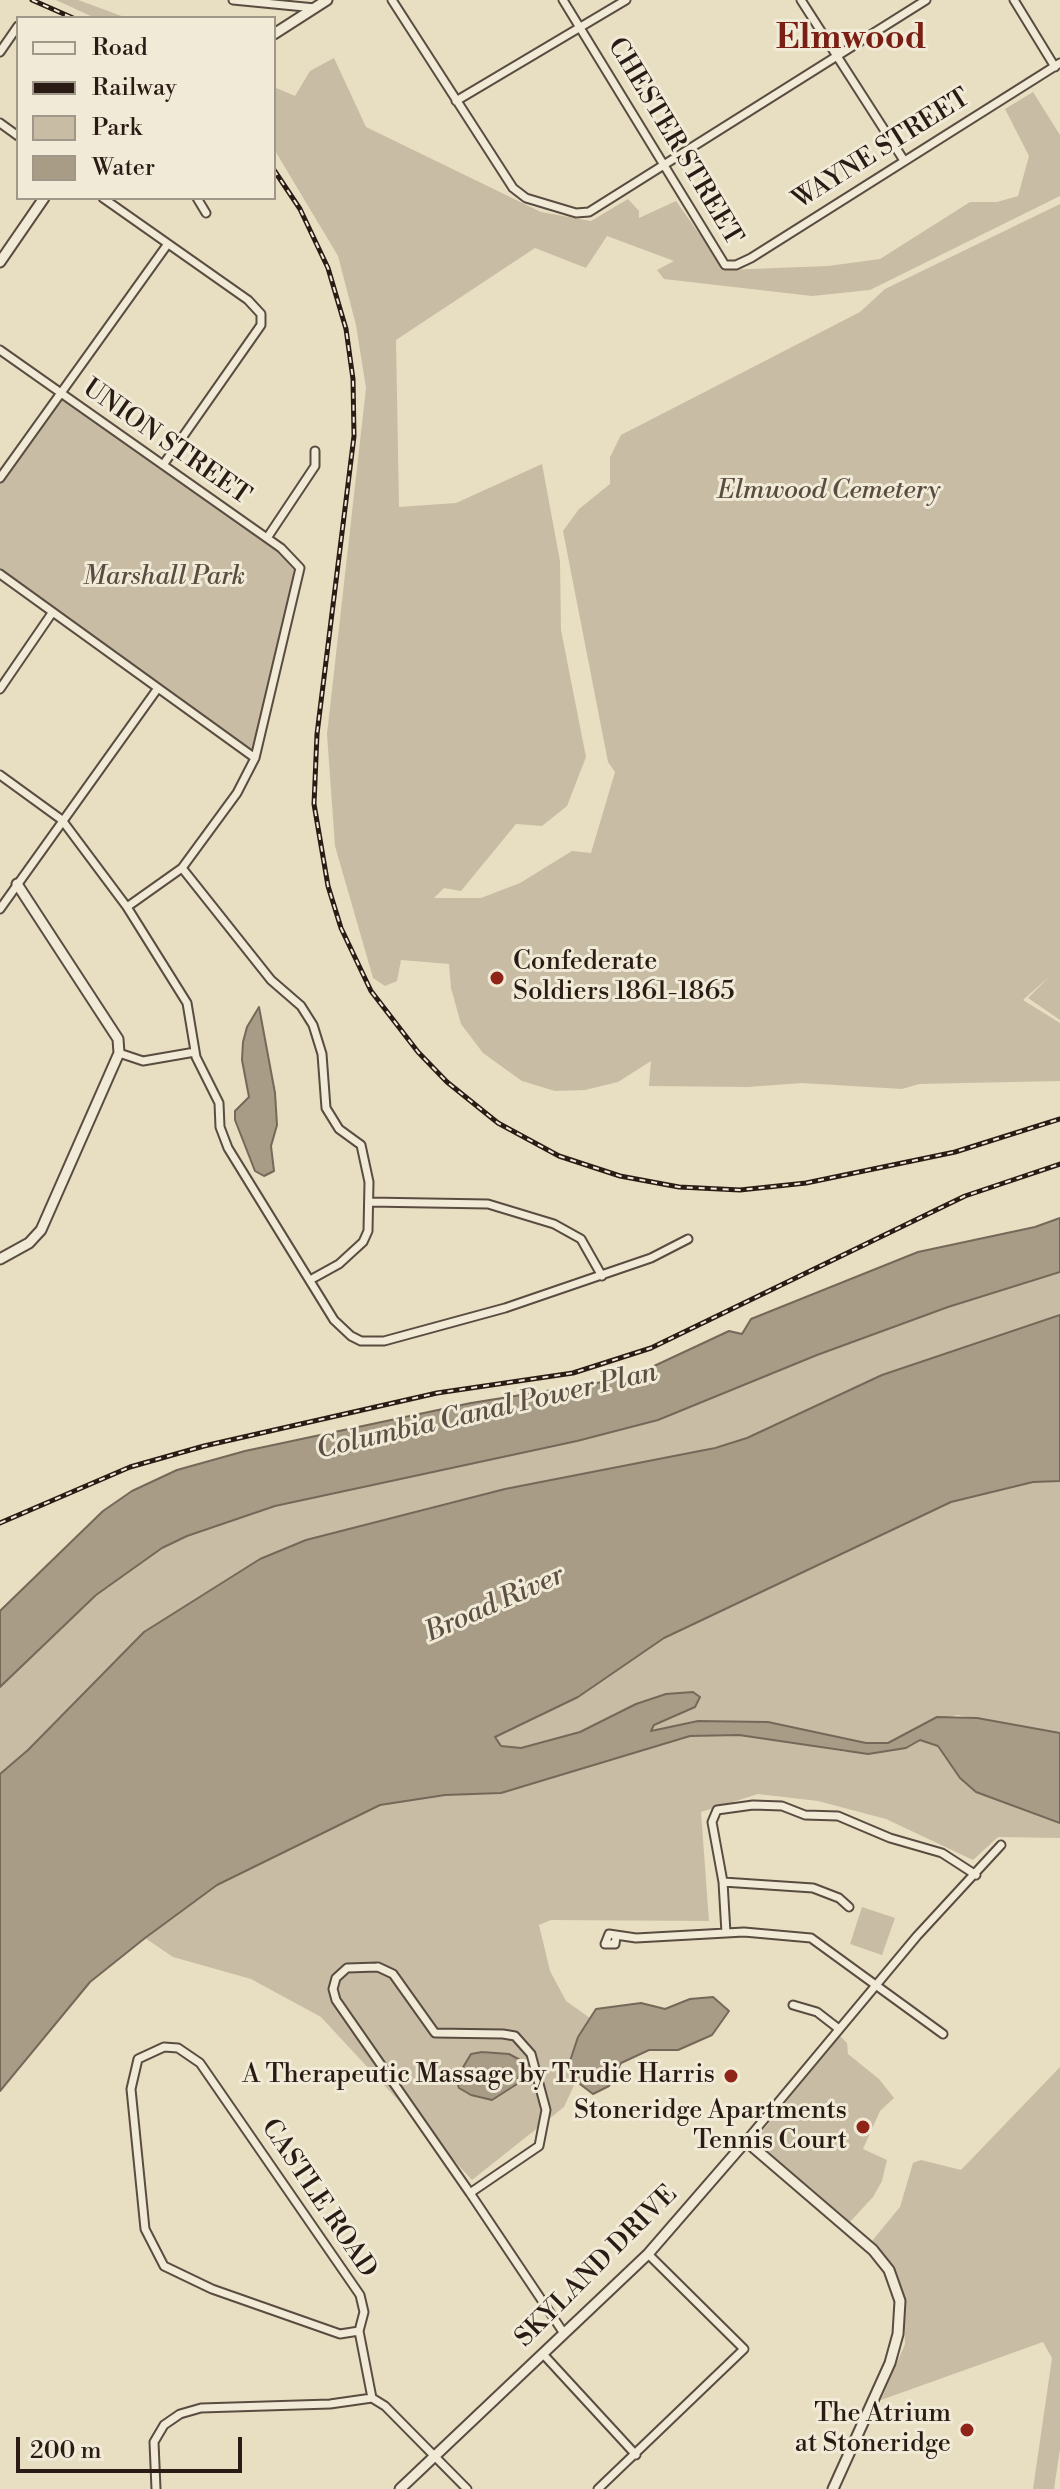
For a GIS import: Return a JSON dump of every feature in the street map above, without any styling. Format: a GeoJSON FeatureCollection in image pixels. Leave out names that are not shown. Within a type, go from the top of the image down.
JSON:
{"type":"FeatureCollection","features":[{"type":"Feature","properties":{"kind":"street"},"geometry":{"type":"LineString","coordinates":[[233,0],[315,8]]}},
{"type":"Feature","properties":{"kind":"street"},"geometry":{"type":"LineString","coordinates":[[276,33],[327,0]]}},
{"type":"Feature","properties":{"kind":"street"},"geometry":{"type":"LineString","coordinates":[[392,0],[513,188],[526,198],[547,206],[589,212],[926,0]]}},
{"type":"Feature","properties":{"kind":"street","name":"CHESTER STREET"},"geometry":{"type":"LineString","coordinates":[[563,0],[725,265]]}},
{"type":"Feature","properties":{"kind":"street"},"geometry":{"type":"LineString","coordinates":[[456,101],[626,0]]}},
{"type":"Feature","properties":{"kind":"street"},"geometry":{"type":"LineString","coordinates":[[801,0],[903,159]]}},
{"type":"Feature","properties":{"kind":"street"},"geometry":{"type":"LineString","coordinates":[[1014,0],[1057,65]]}},
{"type":"Feature","properties":{"kind":"street"},"geometry":{"type":"LineString","coordinates":[[0,52],[16,29]]}},
{"type":"Feature","properties":{"kind":"street","name":"WAYNE STREET"},"geometry":{"type":"LineString","coordinates":[[725,265],[736,265],[751,258],[903,159],[1057,65]]}},
{"type":"Feature","properties":{"kind":"street"},"geometry":{"type":"LineString","coordinates":[[0,262],[43,200]]}},
{"type":"Feature","properties":{"kind":"street"},"geometry":{"type":"LineString","coordinates":[[106,200],[248,300],[261,314],[261,325],[163,465]]}},
{"type":"Feature","properties":{"kind":"street"},"geometry":{"type":"LineString","coordinates":[[198,200],[206,213]]}},
{"type":"Feature","properties":{"kind":"street"},"geometry":{"type":"LineString","coordinates":[[0,478],[167,245]]}},
{"type":"Feature","properties":{"kind":"street","name":"UNION STREET"},"geometry":{"type":"LineString","coordinates":[[0,350],[297,561],[300,574],[255,758]]}},
{"type":"Feature","properties":{"kind":"street"},"geometry":{"type":"LineString","coordinates":[[267,538],[315,466],[315,451]]}},
{"type":"Feature","properties":{"kind":"street"},"geometry":{"type":"LineString","coordinates":[[0,574],[255,758],[237,793],[182,868],[127,907]]}},
{"type":"Feature","properties":{"kind":"street"},"geometry":{"type":"LineString","coordinates":[[0,689],[52,613]]}},
{"type":"Feature","properties":{"kind":"street"},"geometry":{"type":"LineString","coordinates":[[0,909],[158,688]]}},
{"type":"Feature","properties":{"kind":"street"},"geometry":{"type":"LineString","coordinates":[[0,775],[62,820],[127,907],[187,1003],[195,1052],[203,1076],[219,1103],[220,1127],[228,1148],[342,1329],[361,1341],[374,1341],[505,1308],[602,1276],[688,1239]]}},
{"type":"Feature","properties":{"kind":"street"},"geometry":{"type":"LineString","coordinates":[[182,868],[271,980],[301,1006],[313,1025],[322,1054],[326,1108],[339,1129],[361,1145],[369,1182],[363,1242],[339,1264],[310,1280]]}},
{"type":"Feature","properties":{"kind":"street"},"geometry":{"type":"LineString","coordinates":[[0,1259],[21,1248],[41,1230],[119,1053],[118,1039],[17,884]]}},
{"type":"Feature","properties":{"kind":"street"},"geometry":{"type":"LineString","coordinates":[[119,1053],[143,1061],[195,1052]]}},
{"type":"Feature","properties":{"kind":"street"},"geometry":{"type":"LineString","coordinates":[[369,1202],[488,1204],[554,1224],[581,1239],[602,1276]]}},
{"type":"Feature","properties":{"kind":"street"},"geometry":{"type":"LineString","coordinates":[[726,1933],[723,1882],[712,1822],[717,1810],[753,1805],[782,1806],[805,1815],[838,1816],[890,1838],[942,1853],[976,1875]]}},
{"type":"Feature","properties":{"kind":"street","name":"SKYLAND DRIVE"},"geometry":{"type":"LineString","coordinates":[[400,2489],[648,2254],[879,1985],[917,1936],[1001,1845]]}},
{"type":"Feature","properties":{"kind":"street"},"geometry":{"type":"LineString","coordinates":[[723,1882],[813,1888],[839,1898],[849,1907]]}},
{"type":"Feature","properties":{"kind":"street"},"geometry":{"type":"LineString","coordinates":[[616,1937],[726,1933],[811,1938],[943,2034]]}},
{"type":"Feature","properties":{"kind":"street"},"geometry":{"type":"LineString","coordinates":[[470,2193],[539,2146],[546,2110],[531,2054],[515,2036],[435,2033],[393,1974],[378,1967],[347,1968],[336,1978],[333,1989],[336,2000],[563,2332]]}},
{"type":"Feature","properties":{"kind":"street"},"geometry":{"type":"LineString","coordinates":[[793,2005],[817,2012],[839,2029]]}},
{"type":"Feature","properties":{"kind":"street","name":"CASTLE ROAD"},"geometry":{"type":"LineString","coordinates":[[359,2331],[340,2334],[212,2289],[164,2266],[145,2229],[131,2089],[138,2059],[164,2047],[178,2048],[200,2063],[360,2295],[364,2312],[359,2331],[372,2398]]}},
{"type":"Feature","properties":{"kind":"street"},"geometry":{"type":"LineString","coordinates":[[746,2141],[873,2250],[889,2270],[900,2301],[898,2334],[890,2363],[833,2489]]}},
{"type":"Feature","properties":{"kind":"street"},"geometry":{"type":"LineString","coordinates":[[598,2489],[744,2349],[648,2254]]}},
{"type":"Feature","properties":{"kind":"street"},"geometry":{"type":"LineString","coordinates":[[543,2354],[636,2455]]}},
{"type":"Feature","properties":{"kind":"street"},"geometry":{"type":"LineString","coordinates":[[156,2489],[154,2442],[164,2425],[180,2414],[201,2408],[330,2404],[372,2398],[385,2406],[467,2489]]}},
{"type":"Feature","properties":{"kind":"green space"},"geometry":{"type":"Polygon","coordinates":[[[56,0],[78,0],[122,16],[91,16],[56,0]]]}},
{"type":"Feature","properties":{"kind":"green space","name":"Elmwood Cemetery"},"geometry":{"type":"Polygon","coordinates":[[[334,58],[366,127],[541,212],[591,221],[628,199],[639,211],[639,218],[676,201],[725,270],[828,266],[880,259],[970,202],[997,202],[1018,196],[1029,156],[1005,109],[1033,92],[1060,135],[1060,196],[870,290],[812,296],[664,279],[657,270],[674,261],[607,236],[586,268],[535,248],[396,340],[399,507],[456,503],[542,464],[560,561],[561,630],[586,757],[567,806],[542,826],[516,824],[461,891],[444,888],[434,898],[481,898],[520,883],[572,851],[591,853],[615,772],[608,762],[563,531],[579,509],[610,484],[610,457],[621,435],[860,312],[885,289],[1060,204],[1060,1020],[1028,998],[1050,976],[1023,1000],[1060,1023],[1060,1081],[919,1084],[902,1089],[802,1083],[748,1087],[649,1086],[651,1061],[618,1082],[585,1090],[555,1091],[522,1081],[483,1053],[461,1024],[451,988],[449,964],[401,960],[397,981],[385,986],[373,978],[335,846],[327,734],[366,388],[356,325],[338,256],[276,152],[276,88],[295,96],[310,71],[334,58]]]}},
{"type":"Feature","properties":{"kind":"green space","name":"Marshall Park"},"geometry":{"type":"Polygon","coordinates":[[[60,393],[267,538],[300,568],[255,758],[0,574],[0,478],[60,393]]]}},
{"type":"Feature","properties":{"kind":"green space"},"geometry":{"type":"Polygon","coordinates":[[[1060,1272],[1060,1315],[882,1375],[747,1438],[680,1456],[450,1502],[306,1540],[260,1559],[144,1632],[28,1750],[0,1774],[0,1687],[96,1595],[162,1548],[187,1536],[275,1506],[577,1441],[658,1420],[817,1355],[948,1307],[1060,1272]]]}},
{"type":"Feature","properties":{"kind":"green space"},"geometry":{"type":"Polygon","coordinates":[[[1060,1481],[1060,1733],[957,1715],[918,1726],[904,1738],[888,1743],[866,1743],[768,1722],[698,1721],[651,1731],[654,1725],[695,1707],[693,1692],[666,1694],[636,1704],[580,1732],[521,1748],[501,1746],[495,1736],[539,1717],[664,1638],[951,1502],[1033,1482],[1060,1481]]]}},
{"type":"Feature","properties":{"kind":"green space"},"geometry":{"type":"Polygon","coordinates":[[[739,1735],[846,1752],[906,1748],[920,1740],[930,1742],[938,1746],[960,1778],[1060,1823],[1060,1838],[998,1837],[973,1860],[886,1819],[818,1801],[758,1794],[701,1812],[709,1921],[551,1920],[539,1925],[550,1971],[566,2001],[590,2018],[578,2037],[570,2061],[576,2081],[564,2107],[472,2180],[321,2017],[251,1979],[173,1957],[145,1938],[217,1885],[380,1805],[445,1795],[501,1793],[690,1736],[739,1735]]]}},
{"type":"Feature","properties":{"kind":"green space"},"geometry":{"type":"Polygon","coordinates":[[[862,1907],[895,1918],[882,1955],[850,1944],[862,1907]]]}},
{"type":"Feature","properties":{"kind":"green space"},"geometry":{"type":"Polygon","coordinates":[[[840,2036],[847,2043],[848,2054],[879,2079],[894,2098],[880,2111],[863,2149],[887,2160],[882,2181],[873,2197],[850,2222],[755,2140],[840,2036]]]}},
{"type":"Feature","properties":{"kind":"green space"},"geometry":{"type":"Polygon","coordinates":[[[1060,2067],[1060,2449],[1054,2489],[1033,2489],[1052,2358],[1043,2342],[881,2400],[905,2344],[903,2292],[893,2267],[872,2241],[900,2207],[913,2163],[921,2160],[961,2170],[1060,2067]]]}},
{"type":"Feature","properties":{"kind":"water"},"geometry":{"type":"Polygon","coordinates":[[[259,1007],[275,1093],[277,1125],[271,1146],[274,1171],[264,1176],[255,1171],[235,1120],[235,1111],[249,1097],[242,1060],[243,1042],[247,1027],[259,1007]]]}},
{"type":"Feature","properties":{"kind":"water","name":"Columbia Canal Power Plan"},"geometry":{"type":"Polygon","coordinates":[[[1060,1218],[1060,1272],[948,1307],[817,1355],[658,1420],[577,1441],[275,1506],[187,1536],[162,1548],[96,1595],[0,1687],[0,1611],[103,1511],[132,1491],[177,1470],[245,1451],[471,1403],[615,1380],[652,1367],[729,1331],[742,1334],[751,1319],[918,1252],[1035,1227],[1060,1218]]]}},
{"type":"Feature","properties":{"kind":"water","name":"Broad River"},"geometry":{"type":"Polygon","coordinates":[[[1060,1315],[1060,1481],[1033,1482],[951,1502],[664,1638],[578,1697],[495,1737],[501,1746],[521,1748],[580,1732],[636,1704],[666,1694],[693,1692],[700,1697],[695,1707],[654,1725],[651,1731],[698,1721],[768,1722],[866,1743],[888,1743],[937,1717],[977,1718],[1060,1733],[1060,1823],[976,1792],[960,1778],[938,1746],[920,1740],[906,1748],[868,1754],[739,1735],[690,1736],[501,1793],[445,1795],[380,1805],[217,1885],[145,1938],[90,1982],[0,2091],[0,1774],[28,1750],[144,1632],[260,1559],[306,1540],[505,1489],[715,1448],[747,1438],[882,1375],[1060,1315]]]}},
{"type":"Feature","properties":{"kind":"water"},"geometry":{"type":"Polygon","coordinates":[[[713,1997],[729,2011],[712,2035],[678,2050],[649,2050],[621,2063],[609,2086],[593,2094],[576,2081],[570,2061],[578,2037],[596,2009],[641,2003],[665,2009],[690,1999],[713,1997]]]}},
{"type":"Feature","properties":{"kind":"water"},"geometry":{"type":"Polygon","coordinates":[[[471,2054],[509,2054],[522,2061],[517,2084],[492,2100],[471,2095],[459,2088],[456,2079],[471,2054]]]}},
{"type":"Feature","properties":{"kind":"railway"},"geometry":{"type":"LineString","coordinates":[[32,0],[68,16]]}},
{"type":"Feature","properties":{"kind":"railway"},"geometry":{"type":"LineString","coordinates":[[276,173],[300,209],[328,268],[346,329],[353,379],[354,436],[317,734],[314,804],[328,886],[341,928],[371,991],[418,1052],[447,1082],[498,1123],[559,1156],[620,1176],[679,1187],[740,1190],[806,1183],[955,1152],[1060,1119]]}},
{"type":"Feature","properties":{"kind":"railway"},"geometry":{"type":"LineString","coordinates":[[0,1523],[130,1467],[204,1446],[437,1393],[573,1373],[651,1348],[965,1196],[1060,1164]]}},
{"type":"Feature","properties":{"kind":"place","name":"Confederate Soldiers 1861-1865"},"geometry":{"type":"Point","coordinates":[497,978]}},
{"type":"Feature","properties":{"kind":"place","name":"A Therapeutic Massage by Trudie Harris"},"geometry":{"type":"Point","coordinates":[731,2076]}},
{"type":"Feature","properties":{"kind":"place","name":"Stoneridge Apartments Tennis Court"},"geometry":{"type":"Point","coordinates":[863,2127]}},
{"type":"Feature","properties":{"kind":"place","name":"The Atrium at Stoneridge"},"geometry":{"type":"Point","coordinates":[967,2430]}},
{"type":"Feature","properties":{"kind":"district","name":"Elmwood"},"geometry":{"type":"Point","coordinates":[851,40]}}]}
